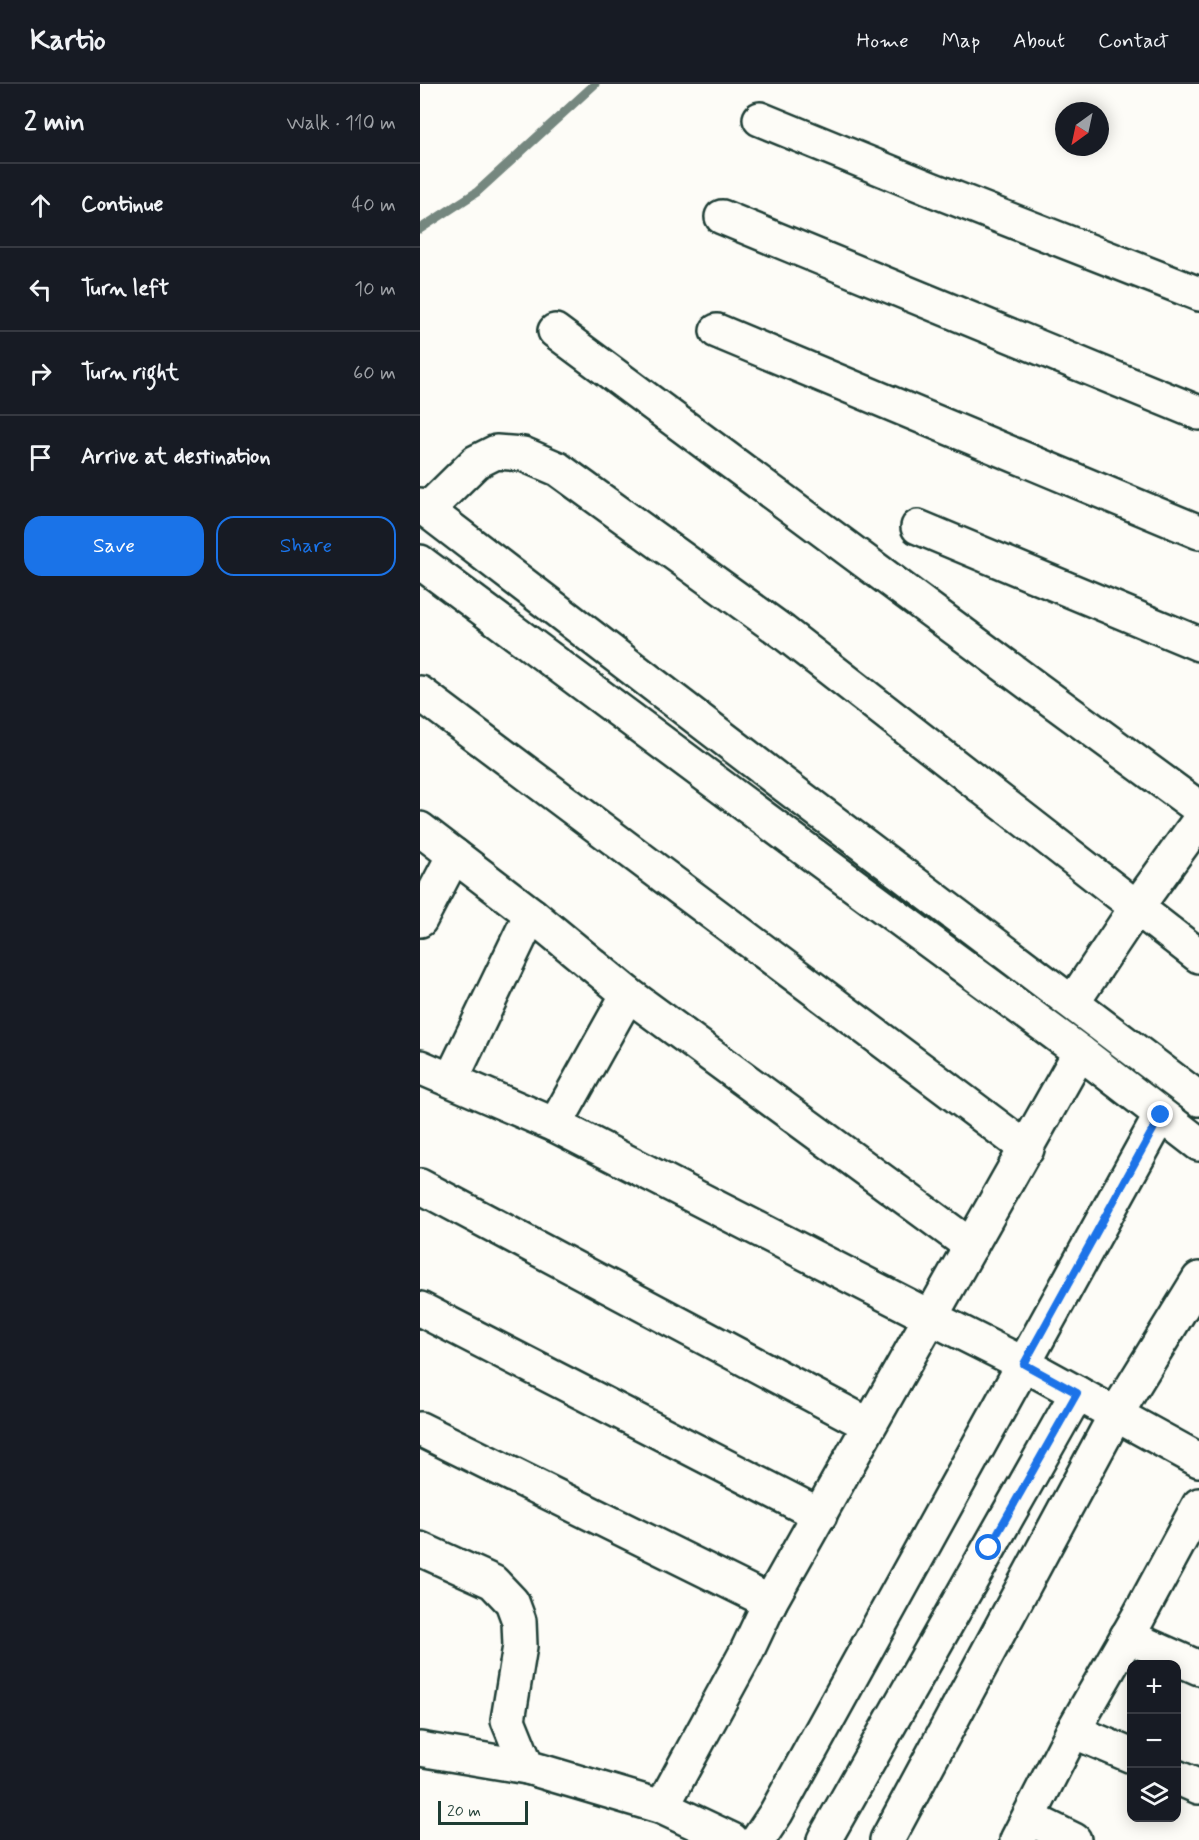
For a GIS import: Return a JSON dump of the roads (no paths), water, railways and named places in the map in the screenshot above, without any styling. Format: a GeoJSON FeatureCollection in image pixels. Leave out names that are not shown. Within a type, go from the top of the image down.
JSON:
{"type":"FeatureCollection","features":[{"type":"Feature","properties":{"kind":"street"},"geometry":{"type":"LineString","coordinates":[[760,119],[1199,294]]}},
{"type":"Feature","properties":{"kind":"street"},"geometry":{"type":"LineString","coordinates":[[722,217],[1199,412]]}},
{"type":"Feature","properties":{"kind":"street"},"geometry":{"type":"LineString","coordinates":[[717,331],[1199,531]]}},
{"type":"Feature","properties":{"kind":"street"},"geometry":{"type":"LineString","coordinates":[[555,332],[1199,807]]}},
{"type":"Feature","properties":{"kind":"street"},"geometry":{"type":"LineString","coordinates":[[1199,956],[783,632],[558,469],[523,454],[496,452],[476,462],[423,508],[1199,1099]]}},
{"type":"Feature","properties":{"kind":"street"},"geometry":{"type":"LineString","coordinates":[[918,527],[1199,644]]}},
{"type":"Feature","properties":{"kind":"street"},"geometry":{"type":"LineString","coordinates":[[420,562],[1080,1052],[1199,1144]]}},
{"type":"Feature","properties":{"kind":"street"},"geometry":{"type":"LineString","coordinates":[[420,693],[1027,1149]]}},
{"type":"Feature","properties":{"kind":"street"},"geometry":{"type":"LineString","coordinates":[[1073,1002],[1136,908],[1199,821]]}},
{"type":"Feature","properties":{"kind":"street"},"geometry":{"type":"LineString","coordinates":[[420,829],[531,914],[628,994],[971,1246]]}},
{"type":"Feature","properties":{"kind":"street"},"geometry":{"type":"LineString","coordinates":[[420,920],[453,855]]}},
{"type":"Feature","properties":{"kind":"street"},"geometry":{"type":"LineString","coordinates":[[451,1080],[531,914]]}},
{"type":"Feature","properties":{"kind":"street"},"geometry":{"type":"LineString","coordinates":[[555,1125],[628,994]]}},
{"type":"Feature","properties":{"kind":"street"},"geometry":{"type":"LineString","coordinates":[[662,1807],[746,1653],[770,1602],[1080,1052]]}},
{"type":"Feature","properties":{"kind":"street"},"geometry":{"type":"LineString","coordinates":[[420,1067],[555,1125],[1024,1364],[1199,1460]]}},
{"type":"Feature","properties":{"kind":"street"},"geometry":{"type":"LineString","coordinates":[[759,1840],[1161,1115]]}},
{"type":"Feature","properties":{"kind":"street"},"geometry":{"type":"LineString","coordinates":[[420,1186],[869,1425]]}},
{"type":"Feature","properties":{"kind":"street"},"geometry":{"type":"LineString","coordinates":[[887,1840],[1116,1414],[1199,1280]]}},
{"type":"Feature","properties":{"kind":"street"},"geometry":{"type":"LineString","coordinates":[[420,1309],[820,1515]]}},
{"type":"Feature","properties":{"kind":"street"},"geometry":{"type":"LineString","coordinates":[[824,1840],[1077,1393]]}},
{"type":"Feature","properties":{"kind":"street"},"geometry":{"type":"LineString","coordinates":[[420,1429],[770,1602]]}},
{"type":"Feature","properties":{"kind":"street"},"geometry":{"type":"LineString","coordinates":[[1074,1840],[1023,1829],[1074,1731],[1199,1505]]}},
{"type":"Feature","properties":{"kind":"street"},"geometry":{"type":"LineString","coordinates":[[420,1549],[493,1582],[512,1602],[519,1620],[520,1646],[508,1720],[527,1767]]}},
{"type":"Feature","properties":{"kind":"street"},"geometry":{"type":"LineString","coordinates":[[1127,1636],[1199,1668]]}},
{"type":"Feature","properties":{"kind":"street"},"geometry":{"type":"LineString","coordinates":[[1074,1731],[1127,1754]]}},
{"type":"Feature","properties":{"kind":"street"},"geometry":{"type":"LineString","coordinates":[[420,1749],[527,1767],[662,1807],[732,1840]]}},
{"type":"Feature","properties":{"kind":"street"},"geometry":{"type":"LineString","coordinates":[[1181,1778],[1199,1786]]}},
{"type":"Feature","properties":{"kind":"waterway"},"geometry":{"type":"LineString","coordinates":[[420,229],[477,192],[595,84]]}}]}
